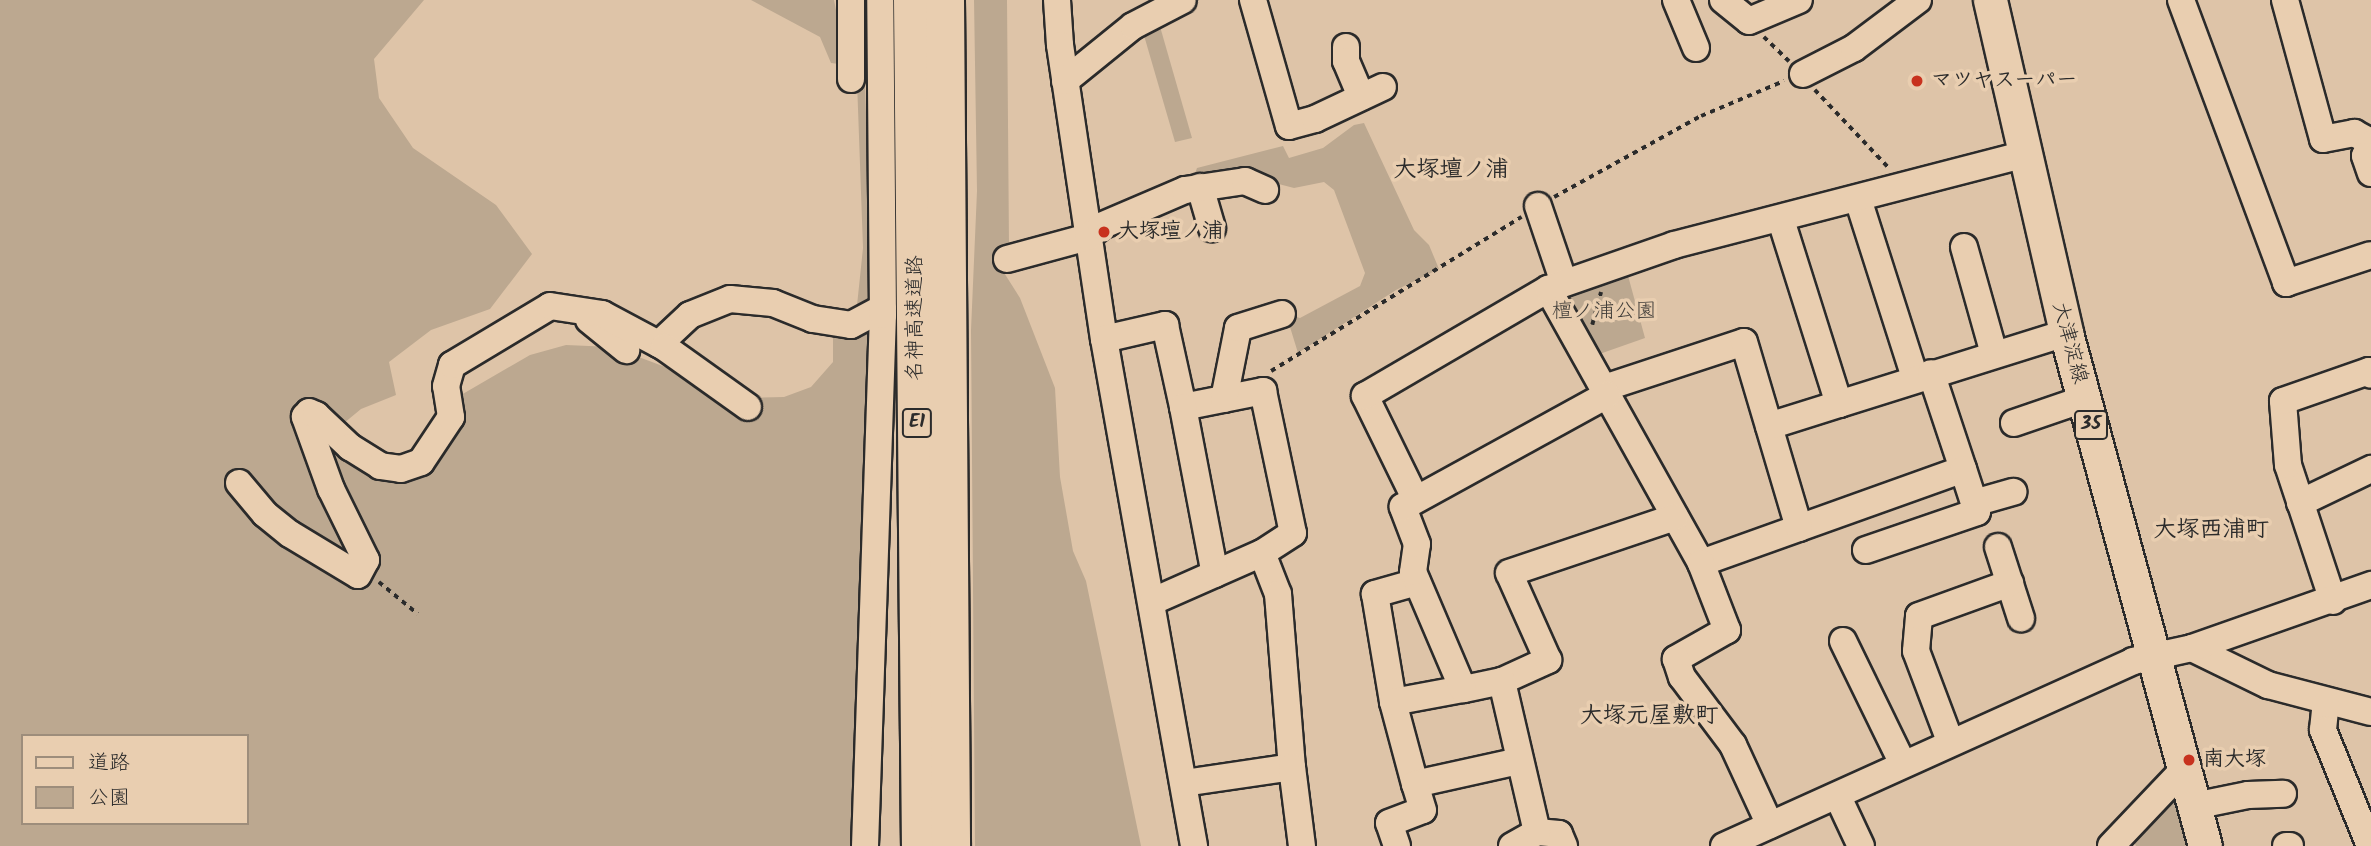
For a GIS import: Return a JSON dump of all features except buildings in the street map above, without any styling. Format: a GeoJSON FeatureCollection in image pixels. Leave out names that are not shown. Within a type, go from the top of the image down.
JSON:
{"type":"FeatureCollection","features":[{"type":"Feature","properties":{"kind":"highway","name":"名神高速道路"},"geometry":{"type":"LineString","coordinates":[[914,0],[920,846]]}},
{"type":"Feature","properties":{"kind":"highway","name":"名神高速道路"},"geometry":{"type":"LineString","coordinates":[[945,0],[951,846]]}},
{"type":"Feature","properties":{"kind":"main road","name":"大津淀線"},"geometry":{"type":"LineString","coordinates":[[1990,0],[2022,155],[2066,333],[2205,846]]}},
{"type":"Feature","properties":{"kind":"street"},"geometry":{"type":"LineString","coordinates":[[851,0],[851,79]]}},
{"type":"Feature","properties":{"kind":"street"},"geometry":{"type":"LineString","coordinates":[[865,846],[883,308],[880,0]]}},
{"type":"Feature","properties":{"kind":"street"},"geometry":{"type":"LineString","coordinates":[[1057,0],[1065,81],[1104,339],[1153,601],[1194,846]]}},
{"type":"Feature","properties":{"kind":"street"},"geometry":{"type":"LineString","coordinates":[[1065,81],[1133,26],[1183,0]]}},
{"type":"Feature","properties":{"kind":"street"},"geometry":{"type":"LineString","coordinates":[[1253,0],[1289,126],[1315,119],[1372,92],[1346,61],[1346,47]]}},
{"type":"Feature","properties":{"kind":"street"},"geometry":{"type":"LineString","coordinates":[[1676,0],[1696,48]]}},
{"type":"Feature","properties":{"kind":"street"},"geometry":{"type":"LineString","coordinates":[[1723,0],[1748,21],[1787,2]]}},
{"type":"Feature","properties":{"kind":"street"},"geometry":{"type":"LineString","coordinates":[[1803,74],[1854,48],[1918,0]]}},
{"type":"Feature","properties":{"kind":"street"},"geometry":{"type":"LineString","coordinates":[[2181,0],[2286,283],[2371,255]]}},
{"type":"Feature","properties":{"kind":"street"},"geometry":{"type":"LineString","coordinates":[[2285,0],[2323,139],[2354,133],[2371,143],[2365,156],[2371,173]]}},
{"type":"Feature","properties":{"kind":"street"},"geometry":{"type":"LineString","coordinates":[[1415,498],[1365,396],[1556,286],[1674,245],[1781,220],[2022,155]]}},
{"type":"Feature","properties":{"kind":"street"},"geometry":{"type":"LineString","coordinates":[[1007,259],[1088,236],[1153,201],[1200,187],[1245,181],[1265,190]]}},
{"type":"Feature","properties":{"kind":"street"},"geometry":{"type":"LineString","coordinates":[[1200,187],[1212,228]]}},
{"type":"Feature","properties":{"kind":"street"},"geometry":{"type":"LineString","coordinates":[[1858,199],[1977,512],[1866,550]]}},
{"type":"Feature","properties":{"kind":"street"},"geometry":{"type":"LineString","coordinates":[[1538,206],[1556,286],[1577,340],[1701,564],[1727,630],[1676,659],[1682,677],[1733,745],[1770,825]]}},
{"type":"Feature","properties":{"kind":"street"},"geometry":{"type":"LineString","coordinates":[[1781,220],[1839,404]]}},
{"type":"Feature","properties":{"kind":"street"},"geometry":{"type":"LineString","coordinates":[[1964,247],[1994,354]]}},
{"type":"Feature","properties":{"kind":"street"},"geometry":{"type":"LineString","coordinates":[[659,344],[690,315],[730,299],[773,303],[813,319],[851,325],[883,308]]}},
{"type":"Feature","properties":{"kind":"street"},"geometry":{"type":"LineString","coordinates":[[239,483],[265,514],[290,534],[358,575],[364,569],[366,560],[331,489],[304,416],[309,412],[316,415],[350,447],[380,466],[401,470],[421,462],[451,417],[446,386],[452,365],[550,306],[603,314],[659,344],[748,407]]}},
{"type":"Feature","properties":{"kind":"street"},"geometry":{"type":"LineString","coordinates":[[576,308],[626,350]]}},
{"type":"Feature","properties":{"kind":"street"},"geometry":{"type":"LineString","coordinates":[[1224,399],[1238,328],[1282,314]]}},
{"type":"Feature","properties":{"kind":"street"},"geometry":{"type":"LineString","coordinates":[[1104,339],[1165,325],[1215,574]]}},
{"type":"Feature","properties":{"kind":"street"},"geometry":{"type":"LineString","coordinates":[[1769,425],[1923,375],[2066,333]]}},
{"type":"Feature","properties":{"kind":"street"},"geometry":{"type":"LineString","coordinates":[[1463,689],[1413,572],[1418,544],[1403,507],[1605,392],[1744,342],[1799,528]]}},
{"type":"Feature","properties":{"kind":"street"},"geometry":{"type":"LineString","coordinates":[[2333,601],[2288,465],[2283,401],[2369,371],[2371,375]]}},
{"type":"Feature","properties":{"kind":"street"},"geometry":{"type":"LineString","coordinates":[[1153,601],[1262,553],[1293,533],[1263,391],[1183,407]]}},
{"type":"Feature","properties":{"kind":"street"},"geometry":{"type":"LineString","coordinates":[[2014,423],[2084,399]]}},
{"type":"Feature","properties":{"kind":"street"},"geometry":{"type":"LineString","coordinates":[[1701,564],[1962,469]]}},
{"type":"Feature","properties":{"kind":"street"},"geometry":{"type":"LineString","coordinates":[[2300,503],[2371,469]]}},
{"type":"Feature","properties":{"kind":"street"},"geometry":{"type":"LineString","coordinates":[[1974,503],[2013,492]]}},
{"type":"Feature","properties":{"kind":"street"},"geometry":{"type":"LineString","coordinates":[[1393,702],[1502,681],[1548,660],[1509,573],[1675,517]]}},
{"type":"Feature","properties":{"kind":"street"},"geometry":{"type":"LineString","coordinates":[[1998,547],[2021,618]]}},
{"type":"Feature","properties":{"kind":"street"},"geometry":{"type":"LineString","coordinates":[[1262,553],[1278,594],[1302,846]]}},
{"type":"Feature","properties":{"kind":"street"},"geometry":{"type":"LineString","coordinates":[[1397,846],[1389,823],[1423,810],[1393,702],[1375,594],[1417,582]]}},
{"type":"Feature","properties":{"kind":"street"},"geometry":{"type":"LineString","coordinates":[[1950,741],[1916,651],[1919,616],[2010,583]]}},
{"type":"Feature","properties":{"kind":"street"},"geometry":{"type":"LineString","coordinates":[[1724,846],[1838,797],[1950,741],[2133,661],[2192,648],[2333,601],[2371,585]]}},
{"type":"Feature","properties":{"kind":"street"},"geometry":{"type":"LineString","coordinates":[[1843,640],[1903,764]]}},
{"type":"Feature","properties":{"kind":"street"},"geometry":{"type":"LineString","coordinates":[[2192,648],[2268,685],[2371,712]]}},
{"type":"Feature","properties":{"kind":"street"},"geometry":{"type":"LineString","coordinates":[[1502,681],[1537,832]]}},
{"type":"Feature","properties":{"kind":"street"},"geometry":{"type":"LineString","coordinates":[[2326,701],[2323,730],[2370,846]]}},
{"type":"Feature","properties":{"kind":"street"},"geometry":{"type":"LineString","coordinates":[[1415,784],[1519,761]]}},
{"type":"Feature","properties":{"kind":"street"},"geometry":{"type":"LineString","coordinates":[[1184,783],[1293,768]]}},
{"type":"Feature","properties":{"kind":"street"},"geometry":{"type":"LineString","coordinates":[[2111,846],[2184,769]]}},
{"type":"Feature","properties":{"kind":"street"},"geometry":{"type":"LineString","coordinates":[[2194,806],[2248,795],[2283,794]]}},
{"type":"Feature","properties":{"kind":"street"},"geometry":{"type":"LineString","coordinates":[[1838,797],[1861,846]]}},
{"type":"Feature","properties":{"kind":"street"},"geometry":{"type":"LineString","coordinates":[[1512,846],[1537,832],[1559,834],[1564,846]]}},
{"type":"Feature","properties":{"kind":"path"},"geometry":{"type":"LineString","coordinates":[[1748,21],[1803,74],[1867,148],[1909,186]]}},
{"type":"Feature","properties":{"kind":"path"},"geometry":{"type":"LineString","coordinates":[[1577,340],[1589,334],[1604,282]]}},
{"type":"Feature","properties":{"kind":"path"},"geometry":{"type":"LineString","coordinates":[[364,569],[418,614]]}},
{"type":"Feature","properties":{"kind":"green space"},"geometry":{"type":"Polygon","coordinates":[[[0,0],[424,0],[374,59],[379,98],[413,148],[496,205],[532,254],[490,309],[431,330],[389,362],[396,395],[361,409],[338,428],[393,465],[422,449],[461,395],[530,355],[566,345],[612,347],[748,398],[784,397],[811,387],[833,362],[833,332],[873,333],[856,846],[0,846],[0,0]]]}},
{"type":"Feature","properties":{"kind":"green space"},"geometry":{"type":"Polygon","coordinates":[[[751,0],[834,0],[847,65],[831,63],[820,37],[751,0]]]}},
{"type":"Feature","properties":{"kind":"green space"},"geometry":{"type":"Polygon","coordinates":[[[974,0],[1007,0],[1009,246],[1001,268],[1020,298],[1055,388],[1060,477],[1073,551],[1086,581],[1141,846],[975,846],[971,330],[977,191],[974,0]]]}},
{"type":"Feature","properties":{"kind":"green space"},"geometry":{"type":"Polygon","coordinates":[[[1159,23],[1192,138],[1175,142],[1143,32],[1159,23]]]}},
{"type":"Feature","properties":{"kind":"green space"},"geometry":{"type":"Polygon","coordinates":[[[864,52],[871,267],[869,303],[856,315],[863,248],[857,81],[864,52]]]}},
{"type":"Feature","properties":{"kind":"green space"},"geometry":{"type":"Polygon","coordinates":[[[1364,123],[1414,230],[1429,245],[1439,269],[1396,290],[1298,353],[1286,314],[1300,318],[1360,286],[1365,273],[1334,190],[1324,182],[1294,188],[1251,177],[1193,179],[1197,168],[1283,146],[1289,158],[1323,148],[1354,125],[1364,123]]]}},
{"type":"Feature","properties":{"kind":"green space","name":"檀ノ浦公園"},"geometry":{"type":"Polygon","coordinates":[[[1627,272],[1645,338],[1591,357],[1563,290],[1627,272]]]}},
{"type":"Feature","properties":{"kind":"green space"},"geometry":{"type":"Polygon","coordinates":[[[2172,793],[2183,796],[2196,846],[2136,846],[2131,836],[2172,793]]]}},
{"type":"Feature","properties":{"kind":"place","name":"マツヤスーパー"},"geometry":{"type":"Point","coordinates":[1917,81]}},
{"type":"Feature","properties":{"kind":"place","name":"大塚壇ノ浦"},"geometry":{"type":"Point","coordinates":[1104,232]}},
{"type":"Feature","properties":{"kind":"place","name":"南大塚"},"geometry":{"type":"Point","coordinates":[2189,760]}},
{"type":"Feature","properties":{"kind":"district","name":"大塚壇ノ浦"},"geometry":{"type":"Point","coordinates":[1451,170]}},
{"type":"Feature","properties":{"kind":"district","name":"大塚西浦町"},"geometry":{"type":"Point","coordinates":[2211,530]}},
{"type":"Feature","properties":{"kind":"district","name":"大塚元屋敷町"},"geometry":{"type":"Point","coordinates":[1649,716]}}]}
